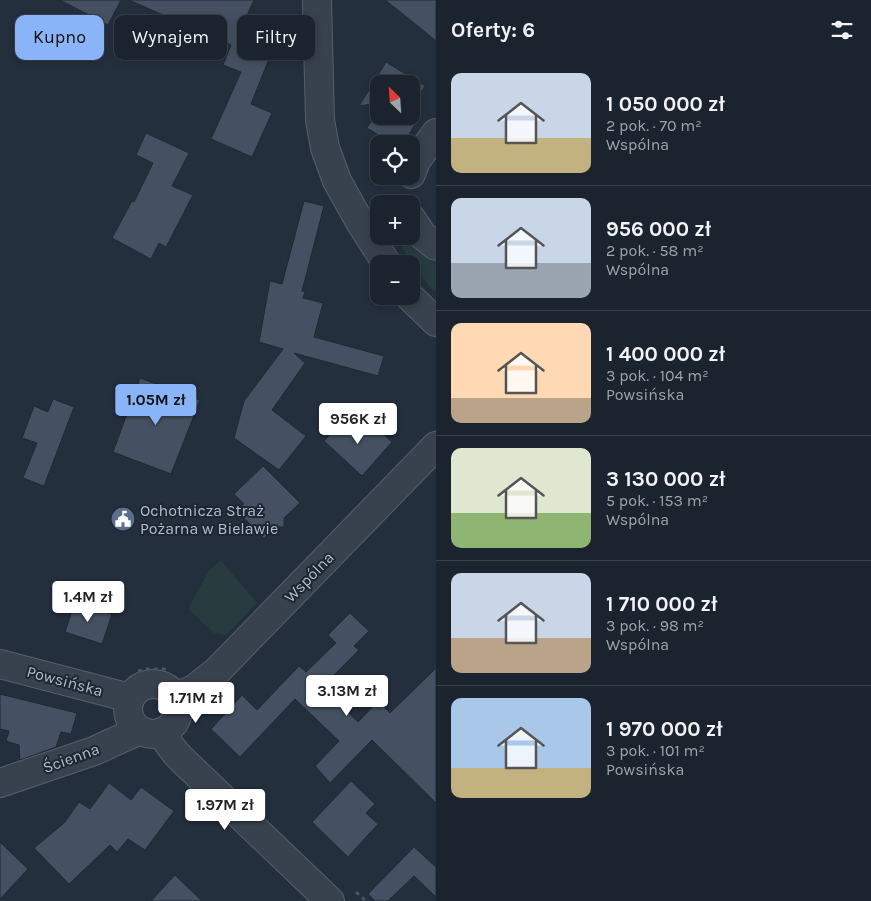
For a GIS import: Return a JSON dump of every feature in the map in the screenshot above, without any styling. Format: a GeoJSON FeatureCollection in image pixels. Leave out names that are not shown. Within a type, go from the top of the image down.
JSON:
{"type":"FeatureCollection","features":[{"type":"Feature","properties":{"kind":"street"},"geometry":{"type":"LineString","coordinates":[[317,0],[320,120],[326,148],[337,180],[360,222],[381,255]]}},
{"type":"Feature","properties":{"kind":"street"},"geometry":{"type":"LineString","coordinates":[[420,155],[436,133]]}},
{"type":"Feature","properties":{"kind":"street"},"geometry":{"type":"LineString","coordinates":[[420,231],[436,246]]}},
{"type":"Feature","properties":{"kind":"street"},"geometry":{"type":"LineString","coordinates":[[418,305],[436,322]]}},
{"type":"Feature","properties":{"kind":"street","name":"Wspólna"},"geometry":{"type":"LineString","coordinates":[[175,697],[194,689],[218,672],[436,446]]}},
{"type":"Feature","properties":{"kind":"street","name":"Powsińska"},"geometry":{"type":"LineString","coordinates":[[0,664],[130,698]]}},
{"type":"Feature","properties":{"kind":"street"},"geometry":{"type":"LineString","coordinates":[[151,731],[169,727],[177,716],[178,709],[175,697],[165,687],[151,684],[138,689],[130,698],[128,709],[134,724],[151,731],[166,741],[195,772],[330,901]]}},
{"type":"Feature","properties":{"kind":"street","name":"Ścienna"},"geometry":{"type":"LineString","coordinates":[[0,783],[151,731]]}},
{"type":"Feature","properties":{"kind":"green space"},"geometry":{"type":"Polygon","coordinates":[[[400,245],[413,245],[436,262],[436,290],[434,291],[428,285],[420,273],[420,255],[407,255],[400,245]]]}},
{"type":"Feature","properties":{"kind":"green space"},"geometry":{"type":"Polygon","coordinates":[[[221,560],[257,603],[226,635],[214,633],[188,609],[208,572],[221,560]]]}},
{"type":"Feature","properties":{"kind":"building"},"geometry":{"type":"Polygon","coordinates":[[[60,0],[121,0],[108,25],[104,23],[104,15],[89,15],[60,0]]]}},
{"type":"Feature","properties":{"kind":"building"},"geometry":{"type":"Polygon","coordinates":[[[129,0],[254,0],[247,15],[237,15],[237,60],[269,60],[251,104],[272,113],[252,157],[211,139],[241,72],[223,65],[225,60],[227,60],[231,45],[227,43],[227,15],[163,15],[129,0]]]}},
{"type":"Feature","properties":{"kind":"building"},"geometry":{"type":"Polygon","coordinates":[[[385,0],[436,0],[436,41],[408,18],[385,0]]]}},
{"type":"Feature","properties":{"kind":"building"},"geometry":{"type":"Polygon","coordinates":[[[386,62],[407,75],[378,75],[386,62]]]}},
{"type":"Feature","properties":{"kind":"building"},"geometry":{"type":"Polygon","coordinates":[[[420,83],[425,86],[420,94],[420,83]]]}},
{"type":"Feature","properties":{"kind":"building"},"geometry":{"type":"Polygon","coordinates":[[[370,88],[370,104],[359,106],[370,88]]]}},
{"type":"Feature","properties":{"kind":"building"},"geometry":{"type":"Polygon","coordinates":[[[370,123],[370,125],[415,125],[409,135],[378,135],[367,128],[370,123]]]}},
{"type":"Feature","properties":{"kind":"building"},"geometry":{"type":"Polygon","coordinates":[[[146,133],[189,153],[172,186],[193,195],[166,247],[159,243],[151,259],[112,238],[132,201],[134,202],[153,163],[136,155],[146,133]]]}},
{"type":"Feature","properties":{"kind":"building"},"geometry":{"type":"Polygon","coordinates":[[[304,201],[324,206],[302,291],[305,292],[303,298],[323,303],[314,337],[384,356],[378,376],[294,353],[305,363],[272,410],[306,436],[279,470],[234,438],[244,401],[283,349],[259,342],[270,281],[282,284],[304,201]]]}},
{"type":"Feature","properties":{"kind":"building"},"geometry":{"type":"Polygon","coordinates":[[[140,378],[200,400],[171,474],[113,452],[140,378]]]}},
{"type":"Feature","properties":{"kind":"building"},"geometry":{"type":"Polygon","coordinates":[[[53,399],[74,407],[44,486],[23,478],[37,443],[22,438],[34,406],[48,412],[53,399]]]}},
{"type":"Feature","properties":{"kind":"building"},"geometry":{"type":"Polygon","coordinates":[[[344,419],[357,430],[367,419],[392,442],[362,476],[324,441],[344,419]]]}},
{"type":"Feature","properties":{"kind":"building"},"geometry":{"type":"Polygon","coordinates":[[[263,466],[300,503],[284,518],[284,527],[275,527],[264,538],[244,518],[248,514],[241,506],[244,504],[234,494],[263,466]]]}},
{"type":"Feature","properties":{"kind":"building"},"geometry":{"type":"Polygon","coordinates":[[[75,602],[112,614],[102,644],[65,632],[75,602]]]}},
{"type":"Feature","properties":{"kind":"building"},"geometry":{"type":"Polygon","coordinates":[[[350,613],[369,631],[354,646],[359,650],[322,687],[358,722],[378,701],[390,713],[436,668],[436,803],[372,740],[330,783],[315,766],[339,741],[295,699],[240,757],[211,729],[242,695],[257,710],[299,666],[306,672],[336,643],[328,635],[350,613]]]}},
{"type":"Feature","properties":{"kind":"building"},"geometry":{"type":"Polygon","coordinates":[[[0,694],[77,713],[71,734],[61,732],[56,747],[20,760],[19,745],[6,741],[9,731],[0,729],[0,694]]]}},
{"type":"Feature","properties":{"kind":"building"},"geometry":{"type":"Polygon","coordinates":[[[351,781],[375,804],[366,813],[378,824],[348,857],[312,822],[351,781]]]}},
{"type":"Feature","properties":{"kind":"building"},"geometry":{"type":"Polygon","coordinates":[[[109,783],[131,800],[141,787],[174,811],[145,850],[128,839],[117,852],[110,845],[69,884],[34,848],[64,823],[79,802],[90,809],[109,783]]]}},
{"type":"Feature","properties":{"kind":"building"},"geometry":{"type":"Polygon","coordinates":[[[0,842],[28,869],[0,899],[0,842]]]}},
{"type":"Feature","properties":{"kind":"building"},"geometry":{"type":"Polygon","coordinates":[[[414,847],[436,867],[436,897],[414,876],[388,901],[375,901],[368,894],[414,847]]]}},
{"type":"Feature","properties":{"kind":"building"},"geometry":{"type":"Polygon","coordinates":[[[175,875],[202,901],[151,901],[175,875]]]}},
{"type":"Feature","properties":{"kind":"place","name":"Ochotnicza Straż Pożarna w Bielawie"},"geometry":{"type":"Point","coordinates":[123,519]}}]}
